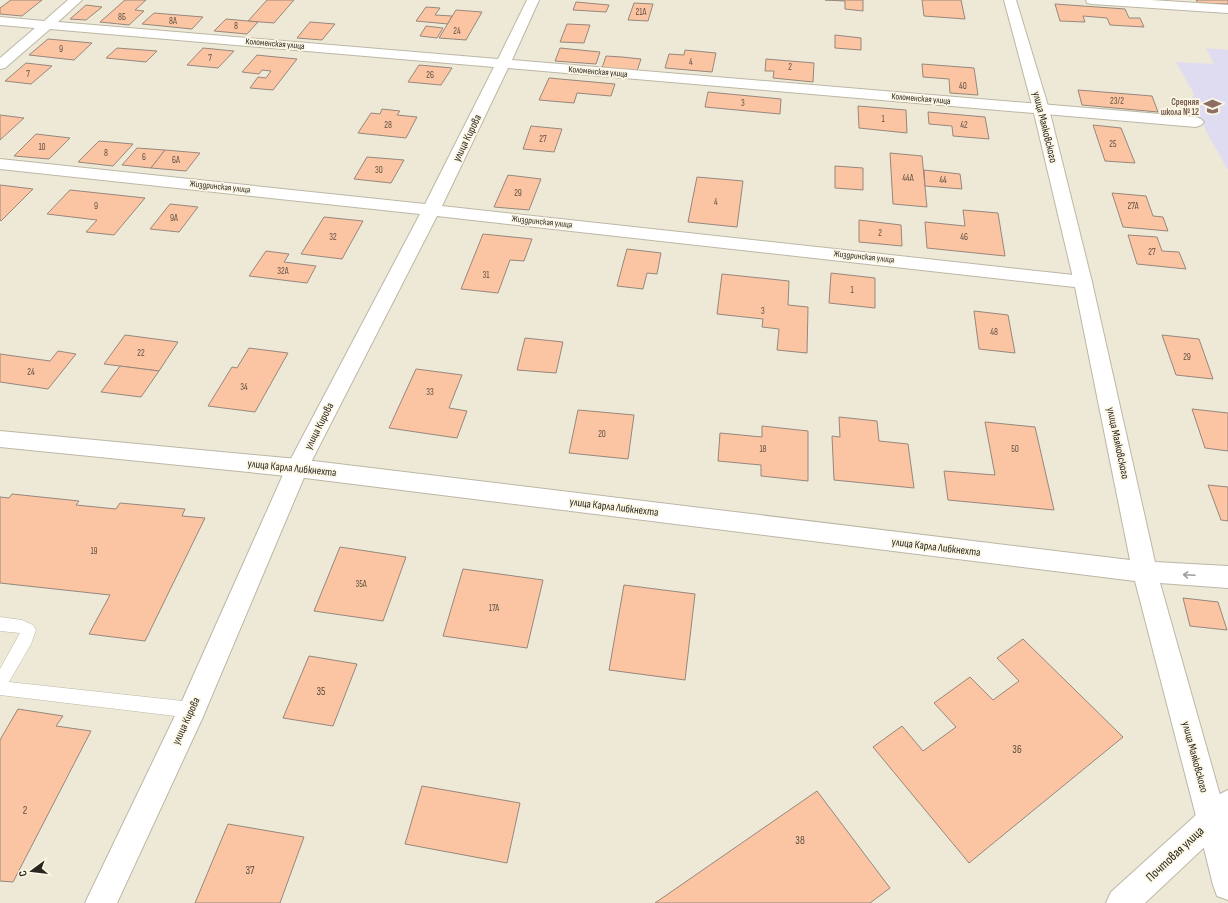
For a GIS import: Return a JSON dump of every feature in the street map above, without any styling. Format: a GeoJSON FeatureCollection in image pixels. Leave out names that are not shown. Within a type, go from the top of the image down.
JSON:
{"type":"FeatureCollection","features":[{"type":"Feature","properties":{"kind":"street"},"geometry":{"type":"LineString","coordinates":[[0,65],[76,0]]}},
{"type":"Feature","properties":{"kind":"street","name":"улица Кирова"},"geometry":{"type":"LineString","coordinates":[[101,903],[192,710],[297,468],[431,210],[533,0]]}},
{"type":"Feature","properties":{"kind":"street","name":"улица Маяковского"},"geometry":{"type":"LineString","coordinates":[[1010,0],[1041,109],[1083,282],[1145,572],[1220,812],[1228,885]]}},
{"type":"Feature","properties":{"kind":"street"},"geometry":{"type":"LineString","coordinates":[[1092,0],[1228,9]]}},
{"type":"Feature","properties":{"kind":"street","name":"Коломенская улица"},"geometry":{"type":"LineString","coordinates":[[0,21],[1196,122]]}},
{"type":"Feature","properties":{"kind":"street","name":"Жиздринская улица"},"geometry":{"type":"LineString","coordinates":[[0,164],[1083,282]]}},
{"type":"Feature","properties":{"kind":"street","name":"улица Карла Либкнехта"},"geometry":{"type":"LineString","coordinates":[[0,439],[297,468],[1145,572],[1228,577]]}},
{"type":"Feature","properties":{"kind":"street","name":"Почтовая улица"},"geometry":{"type":"LineString","coordinates":[[1122,903],[1220,812]]}},
{"type":"Feature","properties":{"kind":"lane"},"geometry":{"type":"LineString","coordinates":[[0,624],[22,627],[28,630],[26,639],[0,683]]}},
{"type":"Feature","properties":{"kind":"lane"},"geometry":{"type":"LineString","coordinates":[[0,688],[192,710]]}},
{"type":"Feature","properties":{"kind":"shaded area","name":"Средняя школа № 12"},"geometry":{"type":"Polygon","coordinates":[[[1206,48],[1228,50],[1228,170],[1206,131],[1192,99],[1194,94],[1176,62],[1214,64],[1206,48]]]}},
{"type":"Feature","properties":{"kind":"building"},"geometry":{"type":"Polygon","coordinates":[[[11,0],[42,0],[22,16],[0,14],[0,8],[11,0]]]}},
{"type":"Feature","properties":{"kind":"building"},"geometry":{"type":"Polygon","coordinates":[[[125,0],[146,0],[135,10],[144,11],[129,25],[100,22],[125,0]]]}},
{"type":"Feature","properties":{"kind":"building"},"geometry":{"type":"Polygon","coordinates":[[[267,0],[294,0],[274,23],[248,21],[267,0]]]}},
{"type":"Feature","properties":{"kind":"building"},"geometry":{"type":"Polygon","coordinates":[[[825,0],[863,0],[863,11],[845,9],[845,1],[825,0]]]}},
{"type":"Feature","properties":{"kind":"building"},"geometry":{"type":"Polygon","coordinates":[[[922,0],[961,0],[965,19],[924,16],[922,0]]]}},
{"type":"Feature","properties":{"kind":"building"},"geometry":{"type":"Polygon","coordinates":[[[1196,0],[1228,0],[1228,4],[1198,3],[1196,0]]]}},
{"type":"Feature","properties":{"kind":"building"},"geometry":{"type":"Polygon","coordinates":[[[576,2],[609,5],[606,12],[573,10],[576,2]]]}},
{"type":"Feature","properties":{"kind":"building"},"geometry":{"type":"Polygon","coordinates":[[[634,3],[653,4],[648,21],[628,20],[634,3]]]}},
{"type":"Feature","properties":{"kind":"building"},"geometry":{"type":"Polygon","coordinates":[[[1055,4],[1125,9],[1129,18],[1140,18],[1144,27],[1110,25],[1107,18],[1083,16],[1085,22],[1060,21],[1055,4]]]}},
{"type":"Feature","properties":{"kind":"building"},"geometry":{"type":"Polygon","coordinates":[[[86,5],[102,7],[86,20],[70,19],[86,5]]]}},
{"type":"Feature","properties":{"kind":"building"},"geometry":{"type":"Polygon","coordinates":[[[426,7],[440,8],[435,15],[452,16],[448,24],[416,21],[426,7]]]}},
{"type":"Feature","properties":{"kind":"building"},"geometry":{"type":"Polygon","coordinates":[[[456,10],[482,12],[466,40],[439,38],[456,10]]]}},
{"type":"Feature","properties":{"kind":"building"},"geometry":{"type":"Polygon","coordinates":[[[154,13],[203,17],[192,29],[142,24],[154,13]]]}},
{"type":"Feature","properties":{"kind":"building"},"geometry":{"type":"Polygon","coordinates":[[[226,19],[258,22],[247,34],[214,31],[226,19]]]}},
{"type":"Feature","properties":{"kind":"building"},"geometry":{"type":"Polygon","coordinates":[[[310,22],[335,24],[322,40],[297,38],[310,22]]]}},
{"type":"Feature","properties":{"kind":"building"},"geometry":{"type":"Polygon","coordinates":[[[567,24],[590,25],[584,43],[560,42],[567,24]]]}},
{"type":"Feature","properties":{"kind":"building"},"geometry":{"type":"Polygon","coordinates":[[[426,26],[443,28],[437,38],[420,36],[426,26]]]}},
{"type":"Feature","properties":{"kind":"building"},"geometry":{"type":"Polygon","coordinates":[[[835,35],[861,38],[861,50],[835,48],[835,35]]]}},
{"type":"Feature","properties":{"kind":"building"},"geometry":{"type":"Polygon","coordinates":[[[48,39],[92,43],[74,60],[29,55],[48,39]]]}},
{"type":"Feature","properties":{"kind":"building"},"geometry":{"type":"Polygon","coordinates":[[[117,48],[157,51],[146,62],[106,58],[117,48]]]}},
{"type":"Feature","properties":{"kind":"building"},"geometry":{"type":"Polygon","coordinates":[[[203,48],[234,51],[218,68],[187,65],[203,48]]]}},
{"type":"Feature","properties":{"kind":"building"},"geometry":{"type":"Polygon","coordinates":[[[560,48],[600,52],[596,64],[555,61],[560,48]]]}},
{"type":"Feature","properties":{"kind":"building"},"geometry":{"type":"Polygon","coordinates":[[[685,50],[716,53],[712,72],[665,68],[669,54],[684,55],[685,50]]]}},
{"type":"Feature","properties":{"kind":"building"},"geometry":{"type":"Polygon","coordinates":[[[257,55],[297,59],[273,90],[250,88],[258,77],[266,78],[271,71],[262,70],[259,74],[242,72],[257,55]]]}},
{"type":"Feature","properties":{"kind":"building"},"geometry":{"type":"Polygon","coordinates":[[[606,56],[641,59],[637,71],[602,68],[606,56]]]}},
{"type":"Feature","properties":{"kind":"building"},"geometry":{"type":"Polygon","coordinates":[[[766,59],[814,63],[813,82],[773,78],[774,71],[765,71],[766,59]]]}},
{"type":"Feature","properties":{"kind":"building"},"geometry":{"type":"Polygon","coordinates":[[[26,63],[52,66],[31,84],[5,81],[26,63]]]}},
{"type":"Feature","properties":{"kind":"building"},"geometry":{"type":"Polygon","coordinates":[[[922,64],[974,68],[978,95],[950,93],[949,79],[923,77],[922,64]]]}},
{"type":"Feature","properties":{"kind":"building"},"geometry":{"type":"Polygon","coordinates":[[[419,65],[452,68],[441,85],[408,82],[419,65]]]}},
{"type":"Feature","properties":{"kind":"building"},"geometry":{"type":"Polygon","coordinates":[[[549,78],[615,84],[611,96],[577,93],[574,103],[539,100],[549,78]]]}},
{"type":"Feature","properties":{"kind":"building"},"geometry":{"type":"Polygon","coordinates":[[[1078,90],[1152,96],[1158,112],[1082,105],[1078,90]]]}},
{"type":"Feature","properties":{"kind":"building"},"geometry":{"type":"Polygon","coordinates":[[[708,92],[781,99],[780,114],[705,107],[708,92]]]}},
{"type":"Feature","properties":{"kind":"building"},"geometry":{"type":"Polygon","coordinates":[[[858,106],[906,110],[907,133],[859,128],[858,106]]]}},
{"type":"Feature","properties":{"kind":"building"},"geometry":{"type":"Polygon","coordinates":[[[382,109],[400,111],[397,115],[417,117],[406,138],[358,133],[371,113],[380,114],[382,109]]]}},
{"type":"Feature","properties":{"kind":"building"},"geometry":{"type":"Polygon","coordinates":[[[928,112],[985,117],[989,139],[953,136],[952,126],[929,124],[928,112]]]}},
{"type":"Feature","properties":{"kind":"building"},"geometry":{"type":"Polygon","coordinates":[[[0,115],[24,118],[0,140],[0,115]]]}},
{"type":"Feature","properties":{"kind":"building"},"geometry":{"type":"Polygon","coordinates":[[[1093,125],[1121,128],[1135,163],[1105,161],[1093,125]]]}},
{"type":"Feature","properties":{"kind":"building"},"geometry":{"type":"Polygon","coordinates":[[[531,126],[562,129],[554,152],[523,149],[531,126]]]}},
{"type":"Feature","properties":{"kind":"building"},"geometry":{"type":"Polygon","coordinates":[[[36,134],[70,138],[49,159],[14,156],[36,134]]]}},
{"type":"Feature","properties":{"kind":"building"},"geometry":{"type":"Polygon","coordinates":[[[99,141],[133,144],[113,166],[78,162],[99,141]]]}},
{"type":"Feature","properties":{"kind":"building"},"geometry":{"type":"Polygon","coordinates":[[[137,148],[165,150],[151,168],[122,165],[137,148]]]}},
{"type":"Feature","properties":{"kind":"building"},"geometry":{"type":"Polygon","coordinates":[[[165,150],[200,153],[186,171],[151,168],[165,150]]]}},
{"type":"Feature","properties":{"kind":"building"},"geometry":{"type":"Polygon","coordinates":[[[890,153],[922,156],[927,207],[893,204],[890,153]]]}},
{"type":"Feature","properties":{"kind":"building"},"geometry":{"type":"Polygon","coordinates":[[[367,157],[404,160],[391,183],[354,179],[367,157]]]}},
{"type":"Feature","properties":{"kind":"building"},"geometry":{"type":"Polygon","coordinates":[[[835,166],[863,168],[863,190],[835,188],[835,166]]]}},
{"type":"Feature","properties":{"kind":"building"},"geometry":{"type":"Polygon","coordinates":[[[924,170],[960,174],[962,189],[925,186],[924,170]]]}},
{"type":"Feature","properties":{"kind":"building"},"geometry":{"type":"Polygon","coordinates":[[[508,175],[541,179],[529,210],[494,207],[508,175]]]}},
{"type":"Feature","properties":{"kind":"building"},"geometry":{"type":"Polygon","coordinates":[[[697,177],[743,181],[737,227],[688,222],[697,177]]]}},
{"type":"Feature","properties":{"kind":"building"},"geometry":{"type":"Polygon","coordinates":[[[0,185],[33,189],[1,221],[0,220],[0,185]]]}},
{"type":"Feature","properties":{"kind":"building"},"geometry":{"type":"Polygon","coordinates":[[[70,190],[145,198],[114,235],[86,232],[97,220],[47,214],[70,190]]]}},
{"type":"Feature","properties":{"kind":"building"},"geometry":{"type":"Polygon","coordinates":[[[1112,193],[1146,196],[1153,216],[1163,217],[1168,231],[1123,227],[1112,193]]]}},
{"type":"Feature","properties":{"kind":"building"},"geometry":{"type":"Polygon","coordinates":[[[170,204],[198,207],[179,232],[150,229],[170,204]]]}},
{"type":"Feature","properties":{"kind":"building"},"geometry":{"type":"Polygon","coordinates":[[[963,210],[998,213],[1005,256],[927,248],[925,222],[965,226],[963,210]]]}},
{"type":"Feature","properties":{"kind":"building"},"geometry":{"type":"Polygon","coordinates":[[[324,217],[363,221],[342,259],[301,254],[324,217]]]}},
{"type":"Feature","properties":{"kind":"building"},"geometry":{"type":"Polygon","coordinates":[[[859,220],[901,225],[902,246],[859,242],[859,220]]]}},
{"type":"Feature","properties":{"kind":"building"},"geometry":{"type":"Polygon","coordinates":[[[483,234],[532,239],[524,261],[510,260],[498,293],[461,289],[483,234]]]}},
{"type":"Feature","properties":{"kind":"building"},"geometry":{"type":"Polygon","coordinates":[[[1128,235],[1157,237],[1162,251],[1179,252],[1186,269],[1137,264],[1128,235]]]}},
{"type":"Feature","properties":{"kind":"building"},"geometry":{"type":"Polygon","coordinates":[[[627,249],[661,253],[657,274],[647,273],[643,289],[617,286],[627,249]]]}},
{"type":"Feature","properties":{"kind":"building"},"geometry":{"type":"Polygon","coordinates":[[[266,251],[289,254],[284,262],[316,266],[307,283],[249,276],[266,251]]]}},
{"type":"Feature","properties":{"kind":"building"},"geometry":{"type":"Polygon","coordinates":[[[831,273],[875,278],[875,308],[829,303],[831,273]]]}},
{"type":"Feature","properties":{"kind":"building"},"geometry":{"type":"Polygon","coordinates":[[[722,274],[789,281],[788,305],[808,307],[807,353],[777,350],[779,329],[762,327],[763,319],[717,314],[722,274]]]}},
{"type":"Feature","properties":{"kind":"building"},"geometry":{"type":"Polygon","coordinates":[[[974,311],[1008,315],[1015,353],[979,349],[974,311]]]}},
{"type":"Feature","properties":{"kind":"building"},"geometry":{"type":"Polygon","coordinates":[[[125,335],[178,342],[159,371],[104,364],[125,335]]]}},
{"type":"Feature","properties":{"kind":"building"},"geometry":{"type":"Polygon","coordinates":[[[1162,335],[1199,339],[1213,379],[1176,375],[1162,335]]]}},
{"type":"Feature","properties":{"kind":"building"},"geometry":{"type":"Polygon","coordinates":[[[525,338],[563,342],[556,373],[517,370],[525,338]]]}},
{"type":"Feature","properties":{"kind":"building"},"geometry":{"type":"Polygon","coordinates":[[[249,348],[288,353],[255,412],[208,406],[232,367],[237,368],[249,348]]]}},
{"type":"Feature","properties":{"kind":"building"},"geometry":{"type":"Polygon","coordinates":[[[58,351],[76,354],[48,389],[0,382],[0,354],[50,361],[58,351]]]}},
{"type":"Feature","properties":{"kind":"building"},"geometry":{"type":"Polygon","coordinates":[[[120,366],[159,371],[141,397],[101,392],[120,366]]]}},
{"type":"Feature","properties":{"kind":"building"},"geometry":{"type":"Polygon","coordinates":[[[416,369],[462,375],[449,408],[467,411],[457,438],[389,428],[416,369]]]}},
{"type":"Feature","properties":{"kind":"building"},"geometry":{"type":"Polygon","coordinates":[[[1192,409],[1228,413],[1228,451],[1205,448],[1192,409]]]}},
{"type":"Feature","properties":{"kind":"building"},"geometry":{"type":"Polygon","coordinates":[[[578,410],[634,415],[628,459],[569,453],[578,410]]]}},
{"type":"Feature","properties":{"kind":"building"},"geometry":{"type":"Polygon","coordinates":[[[839,417],[877,421],[879,441],[908,444],[914,488],[834,480],[832,436],[840,437],[839,417]]]}},
{"type":"Feature","properties":{"kind":"building"},"geometry":{"type":"Polygon","coordinates":[[[985,422],[1035,427],[1054,510],[948,500],[944,471],[995,475],[985,422]]]}},
{"type":"Feature","properties":{"kind":"building"},"geometry":{"type":"Polygon","coordinates":[[[762,426],[808,431],[808,481],[761,476],[761,465],[718,461],[720,433],[762,437],[762,426]]]}},
{"type":"Feature","properties":{"kind":"building"},"geometry":{"type":"Polygon","coordinates":[[[1208,485],[1228,487],[1228,521],[1221,520],[1208,485]]]}},
{"type":"Feature","properties":{"kind":"building"},"geometry":{"type":"Polygon","coordinates":[[[12,494],[79,501],[76,505],[116,509],[120,503],[185,509],[182,516],[205,518],[145,641],[89,634],[110,595],[0,583],[0,497],[9,498],[12,494]]]}},
{"type":"Feature","properties":{"kind":"building"},"geometry":{"type":"Polygon","coordinates":[[[340,547],[406,557],[383,621],[314,611],[340,547]]]}},
{"type":"Feature","properties":{"kind":"building"},"geometry":{"type":"Polygon","coordinates":[[[463,569],[543,580],[527,648],[443,636],[463,569]]]}},
{"type":"Feature","properties":{"kind":"building"},"geometry":{"type":"Polygon","coordinates":[[[624,585],[695,594],[685,680],[609,670],[624,585]]]}},
{"type":"Feature","properties":{"kind":"building"},"geometry":{"type":"Polygon","coordinates":[[[1183,598],[1218,602],[1227,630],[1190,626],[1183,598]]]}},
{"type":"Feature","properties":{"kind":"building"},"geometry":{"type":"Polygon","coordinates":[[[1023,639],[1123,737],[969,863],[873,747],[902,726],[923,751],[956,727],[934,703],[970,677],[993,700],[1019,681],[997,658],[1023,639]]]}},
{"type":"Feature","properties":{"kind":"building"},"geometry":{"type":"Polygon","coordinates":[[[309,656],[357,664],[333,726],[283,718],[309,656]]]}},
{"type":"Feature","properties":{"kind":"building"},"geometry":{"type":"Polygon","coordinates":[[[18,709],[63,716],[56,726],[91,731],[13,882],[0,881],[0,740],[18,709]]]}},
{"type":"Feature","properties":{"kind":"building"},"geometry":{"type":"Polygon","coordinates":[[[422,786],[520,803],[507,863],[405,844],[422,786]]]}},
{"type":"Feature","properties":{"kind":"building"},"geometry":{"type":"Polygon","coordinates":[[[817,791],[890,888],[870,903],[655,903],[817,791]]]}},
{"type":"Feature","properties":{"kind":"building"},"geometry":{"type":"Polygon","coordinates":[[[228,824],[304,837],[280,903],[195,903],[228,824]]]}},
{"type":"Feature","properties":{"kind":"place","name":"Средняя школа № 12"},"geometry":{"type":"Point","coordinates":[1212,107]}}]}
